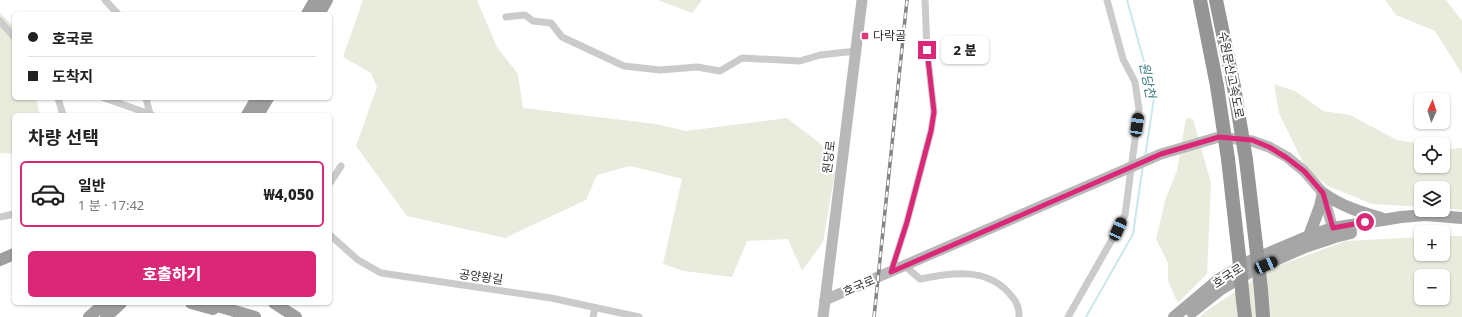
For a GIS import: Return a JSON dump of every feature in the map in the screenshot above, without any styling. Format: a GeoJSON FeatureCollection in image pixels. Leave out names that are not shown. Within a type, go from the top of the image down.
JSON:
{"type":"FeatureCollection","features":[{"type":"Feature","properties":{"kind":"highway"},"geometry":{"type":"LineString","coordinates":[[307,12],[315,0]]}},
{"type":"Feature","properties":{"kind":"highway"},"geometry":{"type":"LineString","coordinates":[[319,12],[327,0]]}},
{"type":"Feature","properties":{"kind":"highway","name":"수원문산고속도로"},"geometry":{"type":"LineString","coordinates":[[1200,0],[1217,86],[1228,159],[1245,317]]}},
{"type":"Feature","properties":{"kind":"highway","name":"수원문산고속도로"},"geometry":{"type":"LineString","coordinates":[[1216,0],[1234,87],[1246,160],[1263,315]]}},
{"type":"Feature","properties":{"kind":"highway"},"geometry":{"type":"LineString","coordinates":[[248,113],[256,100]]}},
{"type":"Feature","properties":{"kind":"highway"},"geometry":{"type":"LineString","coordinates":[[259,113],[267,100]]}},
{"type":"Feature","properties":{"kind":"highway"},"geometry":{"type":"LineString","coordinates":[[0,254],[12,251]]}},
{"type":"Feature","properties":{"kind":"highway"},"geometry":{"type":"LineString","coordinates":[[0,260],[12,255]]}},
{"type":"Feature","properties":{"kind":"highway"},"geometry":{"type":"LineString","coordinates":[[89,317],[103,305]]}},
{"type":"Feature","properties":{"kind":"highway"},"geometry":{"type":"LineString","coordinates":[[106,317],[119,305]]}},
{"type":"Feature","properties":{"kind":"highway"},"geometry":{"type":"LineString","coordinates":[[198,305],[240,317]]}},
{"type":"Feature","properties":{"kind":"highway"},"geometry":{"type":"LineString","coordinates":[[213,305],[255,317]]}},
{"type":"Feature","properties":{"kind":"highway"},"geometry":{"type":"LineString","coordinates":[[277,305],[296,317]]}},
{"type":"Feature","properties":{"kind":"main road","name":"원당로"},"geometry":{"type":"LineString","coordinates":[[823,317],[862,0]]}},
{"type":"Feature","properties":{"kind":"main road","name":"호국로"},"geometry":{"type":"LineString","coordinates":[[825,300],[1161,154],[1219,137],[1252,140],[1269,147],[1304,171],[1323,193]]}},
{"type":"Feature","properties":{"kind":"main road"},"geometry":{"type":"LineString","coordinates":[[1323,193],[1337,202],[1360,212],[1386,219]]}},
{"type":"Feature","properties":{"kind":"main road"},"geometry":{"type":"LineString","coordinates":[[1323,193],[1334,232]]}},
{"type":"Feature","properties":{"kind":"main road"},"geometry":{"type":"LineString","coordinates":[[1309,236],[1323,193]]}},
{"type":"Feature","properties":{"kind":"main road","name":"호국로"},"geometry":{"type":"LineString","coordinates":[[1186,317],[1221,289],[1253,270],[1305,248],[1334,232],[1386,219],[1425,215],[1462,218]]}},
{"type":"Feature","properties":{"kind":"main road","name":"호국로"},"geometry":{"type":"LineString","coordinates":[[1174,317],[1218,280],[1250,261],[1309,236],[1400,224],[1427,222],[1462,224]]}},
{"type":"Feature","properties":{"kind":"street"},"geometry":{"type":"LineString","coordinates":[[105,0],[116,12]]}},
{"type":"Feature","properties":{"kind":"street"},"geometry":{"type":"LineString","coordinates":[[891,272],[907,222],[931,131],[934,112],[927,50],[925,0]]}},
{"type":"Feature","properties":{"kind":"street"},"geometry":{"type":"LineString","coordinates":[[1068,317],[1125,215],[1132,167],[1139,109],[1136,82],[1123,59],[1107,0]]}},
{"type":"Feature","properties":{"kind":"street"},"geometry":{"type":"LineString","coordinates":[[506,16],[525,15],[533,21],[551,23],[562,37],[624,66],[660,70],[696,67],[720,71],[742,58],[800,61],[820,55],[856,51]]}},
{"type":"Feature","properties":{"kind":"street"},"geometry":{"type":"LineString","coordinates":[[0,22],[12,35]]}},
{"type":"Feature","properties":{"kind":"street"},"geometry":{"type":"LineString","coordinates":[[59,100],[62,113]]}},
{"type":"Feature","properties":{"kind":"street"},"geometry":{"type":"LineString","coordinates":[[110,100],[148,113]]}},
{"type":"Feature","properties":{"kind":"street"},"geometry":{"type":"LineString","coordinates":[[147,100],[151,113]]}},
{"type":"Feature","properties":{"kind":"street"},"geometry":{"type":"LineString","coordinates":[[332,180],[341,166]]}},
{"type":"Feature","properties":{"kind":"street"},"geometry":{"type":"LineString","coordinates":[[0,217],[12,214]]}},
{"type":"Feature","properties":{"kind":"street","name":"공양왕길"},"geometry":{"type":"LineString","coordinates":[[332,237],[358,260],[381,273],[551,298],[640,317]]}},
{"type":"Feature","properties":{"kind":"street"},"geometry":{"type":"LineString","coordinates":[[905,266],[920,279],[947,274],[983,276],[1000,284],[1010,294],[1018,305],[1019,317]]}},
{"type":"Feature","properties":{"kind":"street"},"geometry":{"type":"LineString","coordinates":[[593,317],[596,308]]}},
{"type":"Feature","properties":{"kind":"shaded area"},"geometry":{"type":"Polygon","coordinates":[[[363,0],[477,0],[497,47],[518,74],[523,108],[656,124],[686,131],[787,118],[822,145],[835,172],[823,242],[802,271],[788,239],[747,241],[732,277],[684,271],[663,264],[682,179],[630,166],[597,175],[586,200],[505,238],[407,216],[356,146],[377,87],[371,73],[343,57],[363,0]]]}},
{"type":"Feature","properties":{"kind":"shaded area"},"geometry":{"type":"Polygon","coordinates":[[[658,0],[702,0],[692,13],[658,0]]]}},
{"type":"Feature","properties":{"kind":"shaded area"},"geometry":{"type":"Polygon","coordinates":[[[1385,0],[1446,0],[1462,21],[1462,74],[1435,31],[1396,15],[1385,0]]]}},
{"type":"Feature","properties":{"kind":"shaded area"},"geometry":{"type":"Polygon","coordinates":[[[0,13],[12,25],[12,100],[36,100],[40,113],[12,113],[12,154],[0,153],[0,13]]]}},
{"type":"Feature","properties":{"kind":"shaded area"},"geometry":{"type":"Polygon","coordinates":[[[1274,84],[1295,91],[1323,111],[1350,115],[1397,140],[1414,143],[1414,173],[1450,173],[1450,149],[1462,148],[1462,210],[1450,209],[1450,181],[1414,181],[1414,207],[1372,204],[1328,186],[1306,169],[1279,113],[1274,84]]]}},
{"type":"Feature","properties":{"kind":"shaded area"},"geometry":{"type":"Polygon","coordinates":[[[1186,118],[1193,119],[1211,183],[1207,274],[1178,303],[1168,281],[1168,263],[1156,239],[1166,197],[1177,171],[1186,118]]]}},
{"type":"Feature","properties":{"kind":"shaded area"},"geometry":{"type":"Polygon","coordinates":[[[1450,236],[1462,236],[1462,317],[1200,317],[1206,311],[1272,268],[1346,241],[1414,237],[1414,261],[1450,261],[1450,236]]]}},
{"type":"Feature","properties":{"kind":"waterway","name":"원당천"},"geometry":{"type":"LineString","coordinates":[[1127,0],[1154,98],[1145,157]]}},
{"type":"Feature","properties":{"kind":"waterway","name":"원당천"},"geometry":{"type":"LineString","coordinates":[[1086,317],[1133,234],[1143,165]]}},
{"type":"Feature","properties":{"kind":"railway"},"geometry":{"type":"LineString","coordinates":[[874,317],[907,0]]}},
{"type":"Feature","properties":{"kind":"place","name":"다락골"},"geometry":{"type":"Point","coordinates":[865,36]}},
{"type":"Feature","properties":{"kind":"route"},"geometry":{"type":"LineString","coordinates":[[927,50],[934,112],[931,131],[907,222],[891,272],[1161,154],[1219,137],[1252,140],[1269,147],[1304,171],[1323,193],[1333,228],[1365,222]]}}]}
